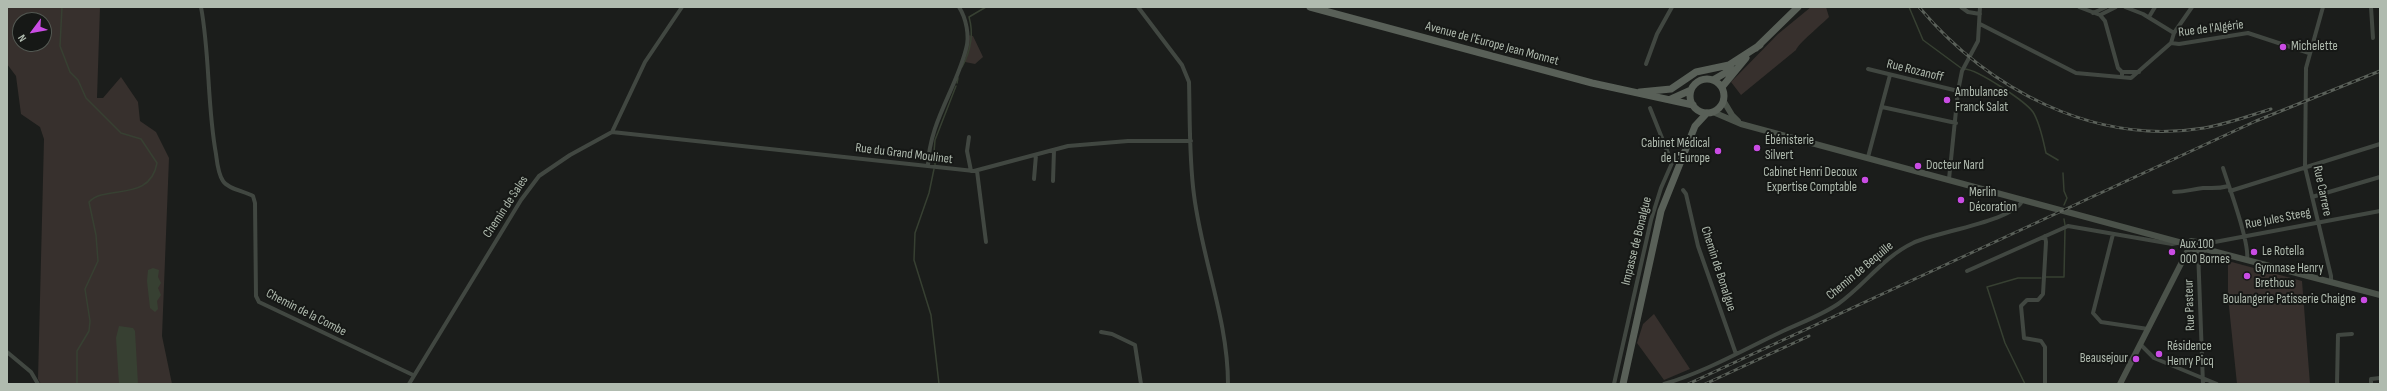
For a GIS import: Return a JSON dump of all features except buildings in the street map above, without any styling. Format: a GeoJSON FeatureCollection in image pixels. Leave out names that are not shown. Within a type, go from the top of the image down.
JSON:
{"type":"FeatureCollection","features":[{"type":"Feature","properties":{"kind":"main road","name":"Avenue de l'Europe Jean Monnet"},"geometry":{"type":"LineString","coordinates":[[1310,7],[1632,93],[1670,99],[1694,107]]}},
{"type":"Feature","properties":{"kind":"main road"},"geometry":{"type":"LineString","coordinates":[[1623,384],[1637,313],[1661,211],[1695,126],[1694,107],[1690,99],[1691,90],[1694,84],[1702,79],[1713,80],[1724,75],[1743,61],[1798,7]]}},
{"type":"Feature","properties":{"kind":"main road"},"geometry":{"type":"LineString","coordinates":[[1632,93],[1671,89],[1696,72],[1729,65],[1760,45]]}},
{"type":"Feature","properties":{"kind":"main road"},"geometry":{"type":"LineString","coordinates":[[1741,124],[1732,115],[1723,100],[1722,87],[1743,61]]}},
{"type":"Feature","properties":{"kind":"main road"},"geometry":{"type":"LineString","coordinates":[[1713,80],[1722,87]]}},
{"type":"Feature","properties":{"kind":"main road"},"geometry":{"type":"LineString","coordinates":[[1670,99],[1691,90]]}},
{"type":"Feature","properties":{"kind":"main road"},"geometry":{"type":"LineString","coordinates":[[1695,126],[1710,112],[1719,108],[1723,100]]}},
{"type":"Feature","properties":{"kind":"main road"},"geometry":{"type":"LineString","coordinates":[[1694,107],[1741,124],[2051,206],[2179,242],[2198,250],[2205,246]]}},
{"type":"Feature","properties":{"kind":"main road"},"geometry":{"type":"LineString","coordinates":[[2120,384],[2190,241],[2247,260],[2380,295]]}},
{"type":"Feature","properties":{"kind":"street","name":"Chemin de la Combe"},"geometry":{"type":"LineString","coordinates":[[201,7],[206,32],[213,139],[217,162],[223,180],[228,186],[252,196],[255,203],[256,296],[259,302],[413,376]]}},
{"type":"Feature","properties":{"kind":"street"},"geometry":{"type":"LineString","coordinates":[[612,132],[645,62],[682,7]]}},
{"type":"Feature","properties":{"kind":"street"},"geometry":{"type":"LineString","coordinates":[[928,166],[930,140],[967,48],[965,19],[959,7]]}},
{"type":"Feature","properties":{"kind":"street"},"geometry":{"type":"LineString","coordinates":[[1138,7],[1182,65],[1189,82],[1194,195],[1208,272],[1221,320],[1228,358],[1228,384]]}},
{"type":"Feature","properties":{"kind":"street"},"geometry":{"type":"LineString","coordinates":[[1646,64],[1657,34],[1672,7]]}},
{"type":"Feature","properties":{"kind":"street"},"geometry":{"type":"LineString","coordinates":[[1962,7],[1968,12],[1980,14]]}},
{"type":"Feature","properties":{"kind":"street"},"geometry":{"type":"LineString","coordinates":[[1950,179],[1958,91],[1962,71],[1978,41],[1980,7]]}},
{"type":"Feature","properties":{"kind":"street"},"geometry":{"type":"LineString","coordinates":[[2079,7],[2100,15],[2105,21],[2118,68],[2122,75]]}},
{"type":"Feature","properties":{"kind":"street"},"geometry":{"type":"LineString","coordinates":[[2093,13],[2106,7]]}},
{"type":"Feature","properties":{"kind":"street"},"geometry":{"type":"LineString","coordinates":[[2100,15],[2116,7]]}},
{"type":"Feature","properties":{"kind":"street","name":"Rue de l'Algérie"},"geometry":{"type":"LineString","coordinates":[[2125,7],[2150,15],[2174,33]]}},
{"type":"Feature","properties":{"kind":"street"},"geometry":{"type":"LineString","coordinates":[[2150,15],[2155,7]]}},
{"type":"Feature","properties":{"kind":"street","name":"Rue de l'Algérie"},"geometry":{"type":"LineString","coordinates":[[2192,7],[2174,33],[2171,43],[2179,44],[2248,33],[2309,53]]}},
{"type":"Feature","properties":{"kind":"street","name":"Rue Carrere"},"geometry":{"type":"LineString","coordinates":[[2323,7],[2307,62],[2305,167],[2331,276],[2331,282]]}},
{"type":"Feature","properties":{"kind":"street"},"geometry":{"type":"LineString","coordinates":[[2371,7],[2373,38]]}},
{"type":"Feature","properties":{"kind":"street"},"geometry":{"type":"LineString","coordinates":[[1980,24],[2076,73],[2122,75],[2131,78],[2171,43]]}},
{"type":"Feature","properties":{"kind":"street","name":"Rue Rozanoff"},"geometry":{"type":"LineString","coordinates":[[1868,69],[1958,91]]}},
{"type":"Feature","properties":{"kind":"street"},"geometry":{"type":"LineString","coordinates":[[1868,157],[1890,75]]}},
{"type":"Feature","properties":{"kind":"street"},"geometry":{"type":"LineString","coordinates":[[1882,106],[1956,123]]}},
{"type":"Feature","properties":{"kind":"street","name":"Impasse de Bonalgue"},"geometry":{"type":"LineString","coordinates":[[1614,384],[1651,220],[1661,188],[1672,163],[1650,108]]}},
{"type":"Feature","properties":{"kind":"street","name":"Chemin de Sales"},"geometry":{"type":"LineString","coordinates":[[409,384],[520,200],[539,176],[570,154],[612,132]]}},
{"type":"Feature","properties":{"kind":"street","name":"Rue du Grand Moulinet"},"geometry":{"type":"LineString","coordinates":[[612,132],[970,171],[977,171],[1068,146],[1128,141],[1191,141]]}},
{"type":"Feature","properties":{"kind":"street"},"geometry":{"type":"LineString","coordinates":[[969,137],[967,151],[970,171]]}},
{"type":"Feature","properties":{"kind":"street"},"geometry":{"type":"LineString","coordinates":[[2230,191],[2380,144]]}},
{"type":"Feature","properties":{"kind":"street"},"geometry":{"type":"LineString","coordinates":[[1052,181],[1054,150]]}},
{"type":"Feature","properties":{"kind":"street"},"geometry":{"type":"LineString","coordinates":[[1034,179],[1036,155]]}},
{"type":"Feature","properties":{"kind":"street"},"geometry":{"type":"LineString","coordinates":[[2223,168],[2248,254],[2247,260]]}},
{"type":"Feature","properties":{"kind":"street"},"geometry":{"type":"LineString","coordinates":[[977,171],[986,242]]}},
{"type":"Feature","properties":{"kind":"street"},"geometry":{"type":"LineString","coordinates":[[2312,197],[2380,178]]}},
{"type":"Feature","properties":{"kind":"street"},"geometry":{"type":"LineString","coordinates":[[2174,192],[2189,193],[2203,188],[2215,190],[2228,186]]}},
{"type":"Feature","properties":{"kind":"street","name":"Chemin de Bonalgue"},"geometry":{"type":"LineString","coordinates":[[1683,190],[1686,194],[1698,246],[1736,354]]}},
{"type":"Feature","properties":{"kind":"street","name":"Chemin de Bequille"},"geometry":{"type":"LineString","coordinates":[[1664,384],[1736,354],[1826,312],[1854,291],[1870,274],[1900,250],[1913,242],[1939,232],[1980,224],[1997,218],[2020,205],[2023,199]]}},
{"type":"Feature","properties":{"kind":"street","name":"Rue Jules Steeg"},"geometry":{"type":"LineString","coordinates":[[2205,246],[2243,236],[2380,211]]}},
{"type":"Feature","properties":{"kind":"street"},"geometry":{"type":"LineString","coordinates":[[1967,272],[2068,226],[2172,244],[2179,242]]}},
{"type":"Feature","properties":{"kind":"street"},"geometry":{"type":"LineString","coordinates":[[2113,234],[2093,313],[2101,322],[2148,329]]}},
{"type":"Feature","properties":{"kind":"street"},"geometry":{"type":"LineString","coordinates":[[2045,236],[2046,242],[2043,294],[2038,300],[2027,300],[2021,306],[2024,338],[2041,342],[2045,347],[2045,384]]}},
{"type":"Feature","properties":{"kind":"street","name":"Rue Pasteur"},"geometry":{"type":"LineString","coordinates":[[2198,250],[2203,384]]}},
{"type":"Feature","properties":{"kind":"street"},"geometry":{"type":"LineString","coordinates":[[1101,332],[1112,334],[1135,345],[1141,384]]}},
{"type":"Feature","properties":{"kind":"street"},"geometry":{"type":"LineString","coordinates":[[2337,384],[2338,335],[2352,334]]}},
{"type":"Feature","properties":{"kind":"street"},"geometry":{"type":"LineString","coordinates":[[2140,344],[2154,358],[2217,384]]}},
{"type":"Feature","properties":{"kind":"street"},"geometry":{"type":"LineString","coordinates":[[7,352],[20,361],[31,372],[38,384]]}},
{"type":"Feature","properties":{"kind":"street"},"geometry":{"type":"LineString","coordinates":[[2371,384],[2371,379],[2380,378]]}},
{"type":"Feature","properties":{"kind":"shaded area"},"geometry":{"type":"Polygon","coordinates":[[[7,7],[100,7],[97,98],[103,98],[121,77],[138,102],[140,121],[156,132],[169,158],[162,336],[172,384],[41,384],[38,379],[44,139],[40,127],[21,114],[16,76],[7,64],[7,7]]]}},
{"type":"Feature","properties":{"kind":"shaded area"},"geometry":{"type":"Polygon","coordinates":[[[1811,7],[1826,7],[1829,17],[1805,39],[1796,50],[1741,95],[1731,82],[1778,34],[1811,7]]]}},
{"type":"Feature","properties":{"kind":"shaded area"},"geometry":{"type":"Polygon","coordinates":[[[968,35],[973,36],[983,57],[975,64],[965,62],[968,35]]]}},
{"type":"Feature","properties":{"kind":"shaded area"},"geometry":{"type":"Polygon","coordinates":[[[2228,261],[2302,281],[2310,384],[2237,384],[2228,297],[2228,261]]]}},
{"type":"Feature","properties":{"kind":"shaded area"},"geometry":{"type":"Polygon","coordinates":[[[153,268],[159,270],[158,277],[161,283],[158,288],[161,295],[157,301],[158,309],[155,312],[150,308],[147,281],[148,270],[153,268]]]}},
{"type":"Feature","properties":{"kind":"shaded area"},"geometry":{"type":"Polygon","coordinates":[[[1654,314],[1690,369],[1664,380],[1637,343],[1643,324],[1654,314]]]}},
{"type":"Feature","properties":{"kind":"shaded area"},"geometry":{"type":"Polygon","coordinates":[[[119,326],[133,328],[135,331],[138,384],[119,384],[116,338],[119,326]]]}},
{"type":"Feature","properties":{"kind":"waterway"},"geometry":{"type":"LineString","coordinates":[[62,7],[60,46],[70,72],[78,80],[86,98],[121,133],[141,139],[157,163],[153,175],[146,183],[137,188],[126,191],[105,194],[96,197],[89,202],[96,235],[98,261],[85,289],[90,321],[89,331],[77,351],[77,384]]}},
{"type":"Feature","properties":{"kind":"waterway"},"geometry":{"type":"LineString","coordinates":[[962,67],[967,55],[971,36],[969,17],[986,7]]}},
{"type":"Feature","properties":{"kind":"waterway"},"geometry":{"type":"LineString","coordinates":[[1909,7],[1923,40],[1961,68]]}},
{"type":"Feature","properties":{"kind":"waterway"},"geometry":{"type":"LineString","coordinates":[[1965,69],[1990,80],[2028,107],[2038,121],[2046,153],[2058,160]]}},
{"type":"Feature","properties":{"kind":"waterway"},"geometry":{"type":"LineString","coordinates":[[957,83],[958,78]]}},
{"type":"Feature","properties":{"kind":"waterway"},"geometry":{"type":"LineString","coordinates":[[934,152],[935,140],[956,86]]}},
{"type":"Feature","properties":{"kind":"waterway"},"geometry":{"type":"LineString","coordinates":[[935,158],[935,165]]}},
{"type":"Feature","properties":{"kind":"waterway"},"geometry":{"type":"LineString","coordinates":[[934,169],[929,193],[915,233],[914,260],[931,315],[939,384]]}},
{"type":"Feature","properties":{"kind":"waterway"},"geometry":{"type":"LineString","coordinates":[[2063,173],[2064,191],[2067,198],[2064,205]]}},
{"type":"Feature","properties":{"kind":"waterway"},"geometry":{"type":"LineString","coordinates":[[2064,219],[2065,225]]}},
{"type":"Feature","properties":{"kind":"waterway"},"geometry":{"type":"LineString","coordinates":[[2045,277],[2064,277],[2065,229]]}},
{"type":"Feature","properties":{"kind":"waterway"},"geometry":{"type":"LineString","coordinates":[[2025,384],[2005,343],[1987,287],[2018,278],[2041,278]]}},
{"type":"Feature","properties":{"kind":"railway"},"geometry":{"type":"LineString","coordinates":[[1919,7],[1947,36],[1977,63],[2010,86],[2046,105],[2084,119],[2123,128],[2163,131],[2204,128],[2238,120],[2271,109]]}},
{"type":"Feature","properties":{"kind":"railway"},"geometry":{"type":"LineString","coordinates":[[1688,384],[2256,121],[2380,71]]}},
{"type":"Feature","properties":{"kind":"railway"},"geometry":{"type":"LineString","coordinates":[[1705,384],[1809,336]]}},
{"type":"Feature","properties":{"kind":"place","name":"Michelette"},"geometry":{"type":"Point","coordinates":[2283,47]}},
{"type":"Feature","properties":{"kind":"place","name":"Ambulances Franck Salat"},"geometry":{"type":"Point","coordinates":[1947,100]}},
{"type":"Feature","properties":{"kind":"place","name":"Ébénisterie Silvert"},"geometry":{"type":"Point","coordinates":[1757,148]}},
{"type":"Feature","properties":{"kind":"place","name":"Cabinet Médical de L'Europe"},"geometry":{"type":"Point","coordinates":[1718,151]}},
{"type":"Feature","properties":{"kind":"place","name":"Docteur Nard"},"geometry":{"type":"Point","coordinates":[1918,166]}},
{"type":"Feature","properties":{"kind":"place","name":"Cabinet Henri Decoux Expertise Comptable"},"geometry":{"type":"Point","coordinates":[1865,180]}},
{"type":"Feature","properties":{"kind":"place","name":"Merlin Décoration"},"geometry":{"type":"Point","coordinates":[1961,200]}},
{"type":"Feature","properties":{"kind":"place","name":"Aux 100 000 Bornes"},"geometry":{"type":"Point","coordinates":[2172,252]}},
{"type":"Feature","properties":{"kind":"place","name":"Le Rotella"},"geometry":{"type":"Point","coordinates":[2254,252]}},
{"type":"Feature","properties":{"kind":"place","name":"Gymnase Henry Brethous"},"geometry":{"type":"Point","coordinates":[2247,276]}},
{"type":"Feature","properties":{"kind":"place","name":"Boulangerie Patisserie Chaigne"},"geometry":{"type":"Point","coordinates":[2364,300]}},
{"type":"Feature","properties":{"kind":"place","name":"Résidence Henry Picq"},"geometry":{"type":"Point","coordinates":[2159,354]}},
{"type":"Feature","properties":{"kind":"place","name":"Beausejour"},"geometry":{"type":"Point","coordinates":[2136,359]}}]}
